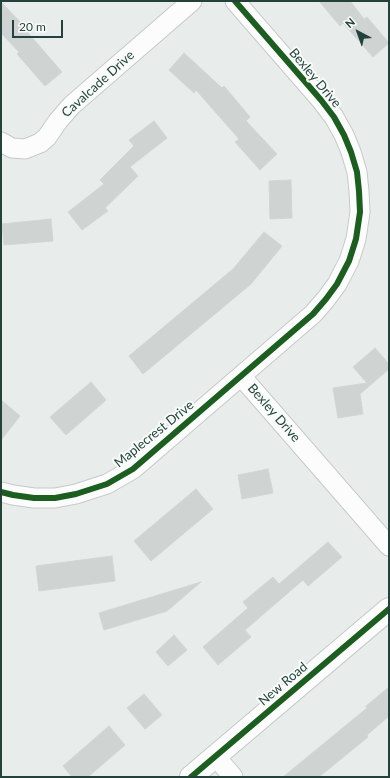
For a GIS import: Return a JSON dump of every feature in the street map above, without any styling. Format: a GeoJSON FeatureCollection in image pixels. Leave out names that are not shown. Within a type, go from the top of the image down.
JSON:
{"type":"FeatureCollection","features":[{"type":"Feature","properties":{"kind":"street","name":"Cavalcade Drive"},"geometry":{"type":"LineString","coordinates":[[1,142],[12,148],[25,149],[40,143],[47,137],[72,105],[192,1]]}},
{"type":"Feature","properties":{"kind":"street","name":"Bexley Drive"},"geometry":{"type":"LineString","coordinates":[[235,1],[334,117],[351,152],[358,184],[360,212],[356,239],[348,261],[326,299],[313,314],[241,376],[389,546]]}},
{"type":"Feature","properties":{"kind":"street","name":"Maplecrest Drive"},"geometry":{"type":"LineString","coordinates":[[1,492],[34,498],[55,498],[76,494],[107,484],[133,469],[241,376]]}},
{"type":"Feature","properties":{"kind":"street","name":"New Road"},"geometry":{"type":"LineString","coordinates":[[198,775],[216,757],[389,609]]}},
{"type":"Feature","properties":{"kind":"street"},"geometry":{"type":"LineString","coordinates":[[216,757],[233,777]]}},
{"type":"Feature","properties":{"kind":"building"},"geometry":{"type":"Polygon","coordinates":[[[319,1],[350,1],[364,19],[367,17],[389,43],[373,57],[343,23],[340,26],[319,1]]]}},
{"type":"Feature","properties":{"kind":"building"},"geometry":{"type":"Polygon","coordinates":[[[1,2],[24,26],[23,27],[62,72],[45,86],[17,54],[19,52],[1,33],[1,2]]]}},
{"type":"Feature","properties":{"kind":"building"},"geometry":{"type":"Polygon","coordinates":[[[184,53],[222,88],[224,86],[250,117],[246,121],[277,154],[260,170],[235,142],[239,139],[196,90],[194,93],[169,70],[184,53]]]}},
{"type":"Feature","properties":{"kind":"building"},"geometry":{"type":"Polygon","coordinates":[[[154,121],[167,138],[130,167],[138,176],[105,208],[108,211],[82,230],[68,212],[104,184],[100,180],[134,146],[129,140],[154,121]]]}},
{"type":"Feature","properties":{"kind":"building"},"geometry":{"type":"Polygon","coordinates":[[[291,180],[292,218],[270,219],[269,181],[291,180]]]}},
{"type":"Feature","properties":{"kind":"building"},"geometry":{"type":"Polygon","coordinates":[[[51,219],[53,241],[4,245],[2,224],[51,219]]]}},
{"type":"Feature","properties":{"kind":"building"},"geometry":{"type":"Polygon","coordinates":[[[264,232],[282,246],[251,284],[143,374],[129,356],[233,269],[264,232]]]}},
{"type":"Feature","properties":{"kind":"building"},"geometry":{"type":"Polygon","coordinates":[[[375,348],[389,364],[389,369],[360,394],[363,414],[338,418],[333,388],[367,383],[353,367],[375,348]]]}},
{"type":"Feature","properties":{"kind":"building"},"geometry":{"type":"Polygon","coordinates":[[[91,382],[106,400],[66,435],[50,417],[91,382]]]}},
{"type":"Feature","properties":{"kind":"building"},"geometry":{"type":"Polygon","coordinates":[[[1,400],[20,416],[1,440],[1,400]]]}},
{"type":"Feature","properties":{"kind":"building"},"geometry":{"type":"Polygon","coordinates":[[[268,469],[273,493],[242,499],[238,475],[268,469]]]}},
{"type":"Feature","properties":{"kind":"building"},"geometry":{"type":"Polygon","coordinates":[[[196,489],[213,509],[151,561],[134,541],[196,489]]]}},
{"type":"Feature","properties":{"kind":"building"},"geometry":{"type":"Polygon","coordinates":[[[328,542],[342,557],[308,586],[303,580],[245,630],[251,637],[218,665],[203,647],[248,608],[243,602],[273,577],[279,584],[328,542]]]}},
{"type":"Feature","properties":{"kind":"building"},"geometry":{"type":"Polygon","coordinates":[[[112,556],[115,581],[39,591],[36,566],[112,556]]]}},
{"type":"Feature","properties":{"kind":"building"},"geometry":{"type":"Polygon","coordinates":[[[201,582],[167,611],[104,630],[99,613],[201,582]]]}},
{"type":"Feature","properties":{"kind":"building"},"geometry":{"type":"Polygon","coordinates":[[[174,635],[187,650],[168,666],[156,652],[174,635]]]}},
{"type":"Feature","properties":{"kind":"building"},"geometry":{"type":"Polygon","coordinates":[[[389,687],[389,716],[367,735],[368,737],[319,777],[283,777],[367,708],[366,706],[389,687]]]}},
{"type":"Feature","properties":{"kind":"building"},"geometry":{"type":"Polygon","coordinates":[[[144,694],[162,715],[145,729],[127,708],[144,694]]]}},
{"type":"Feature","properties":{"kind":"building"},"geometry":{"type":"Polygon","coordinates":[[[109,726],[125,745],[88,777],[72,777],[63,766],[109,726]]]}},
{"type":"Feature","properties":{"kind":"cycle path"},"geometry":{"type":"LineString","coordinates":[[1,492],[34,498],[55,498],[76,494],[107,484],[133,469],[313,314],[337,284],[349,261],[356,239],[360,212],[357,172],[344,135],[334,117],[321,100],[235,1]]}},
{"type":"Feature","properties":{"kind":"cycle path"},"geometry":{"type":"LineString","coordinates":[[191,777],[389,609]]}}]}
